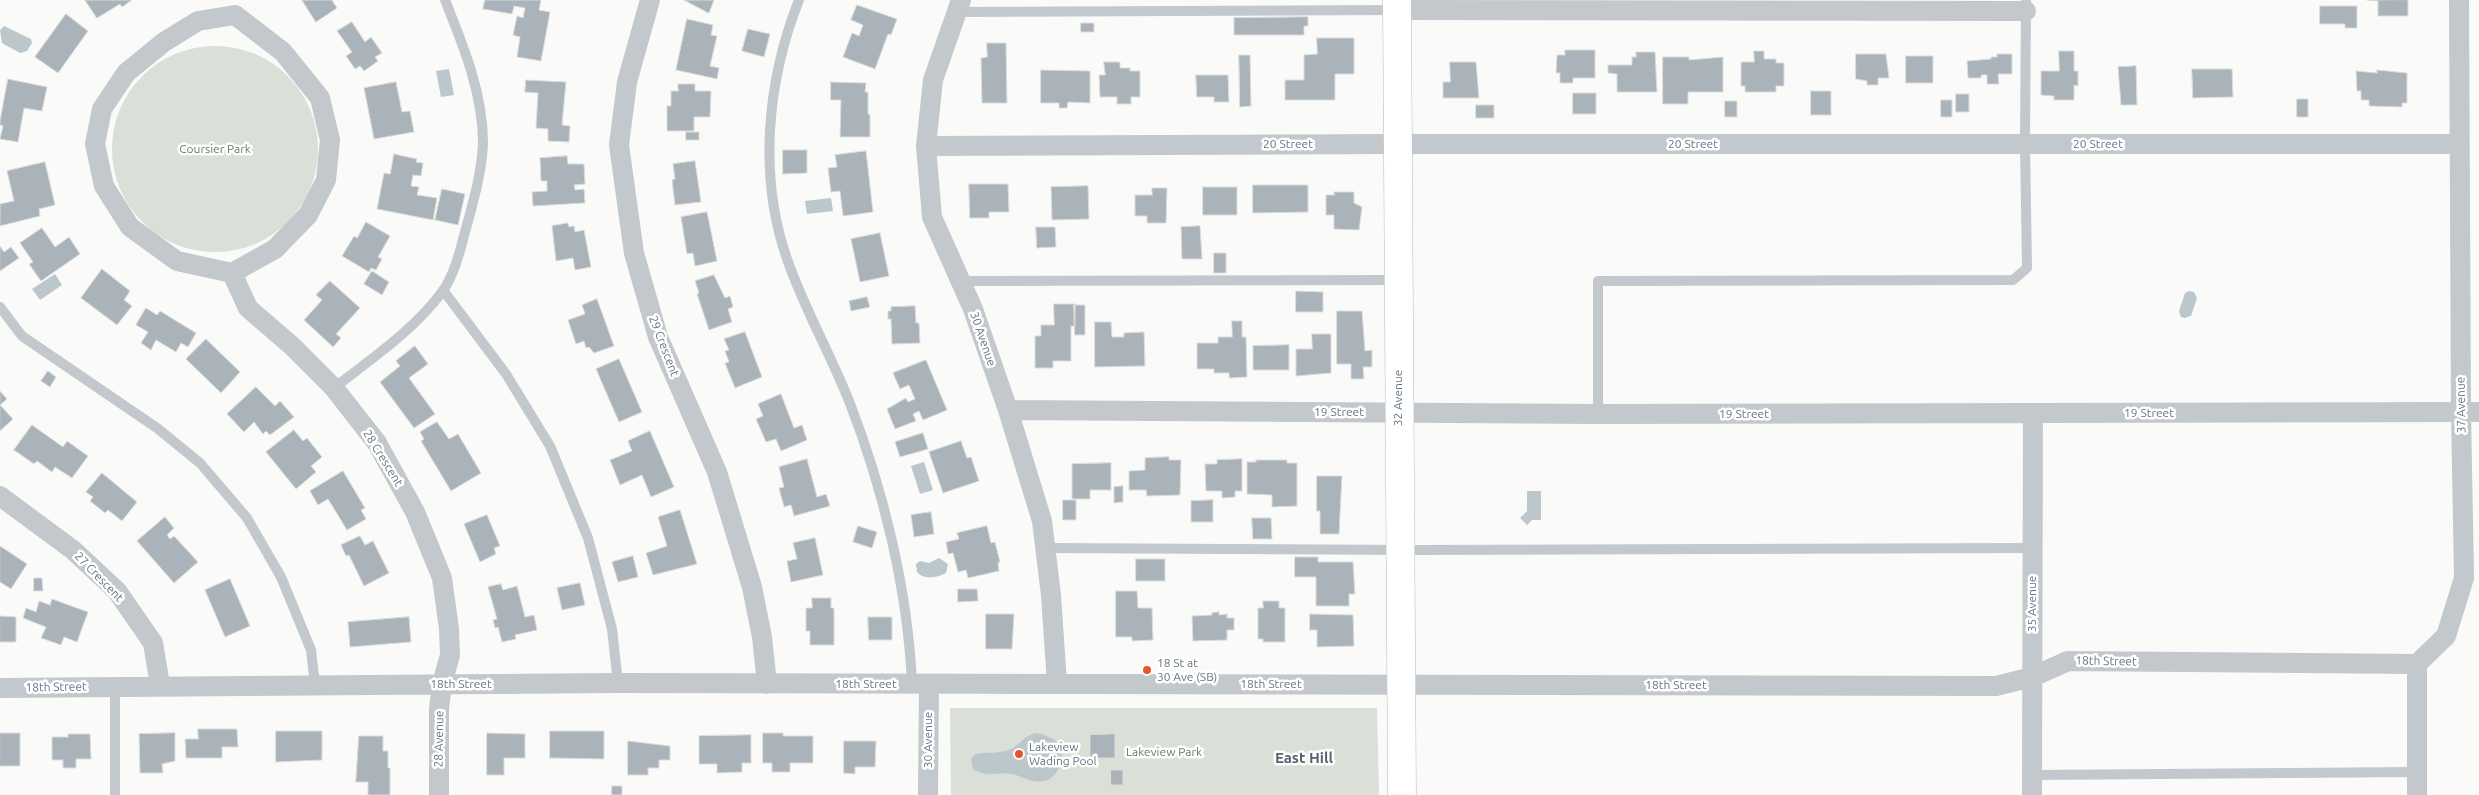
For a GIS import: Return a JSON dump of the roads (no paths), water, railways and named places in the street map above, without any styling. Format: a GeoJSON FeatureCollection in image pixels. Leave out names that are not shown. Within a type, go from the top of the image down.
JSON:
{"type":"FeatureCollection","features":[{"type":"Feature","properties":{"kind":"street","name":"29 Crescent"},"geometry":{"type":"LineString","coordinates":[[650,0],[626,82],[619,145],[634,253],[658,336],[716,472],[752,587],[762,637],[767,684]]}},
{"type":"Feature","properties":{"kind":"street","name":"37 Avenue"},"geometry":{"type":"LineString","coordinates":[[2417,664],[2446,636],[2464,578],[2470,412],[2460,144],[2459,0]]}},
{"type":"Feature","properties":{"kind":"street"},"geometry":{"type":"LineString","coordinates":[[1397,5],[2026,6]]}},
{"type":"Feature","properties":{"kind":"street","name":"32 Avenue"},"geometry":{"type":"LineString","coordinates":[[1397,5],[1398,412],[1402,795]]}},
{"type":"Feature","properties":{"kind":"street","name":"30 Avenue"},"geometry":{"type":"LineString","coordinates":[[959,6],[933,80],[926,146],[932,217],[973,309],[1008,410],[1042,521],[1058,684]]}},
{"type":"Feature","properties":{"kind":"street"},"geometry":{"type":"LineString","coordinates":[[239,8],[283,52],[320,98],[330,140],[326,180],[308,215],[275,249],[232,273],[177,261],[130,227],[104,186],[95,144],[102,109],[126,73],[164,42],[198,21],[239,8]]}},
{"type":"Feature","properties":{"kind":"street","name":"20 Street"},"geometry":{"type":"LineString","coordinates":[[926,146],[2460,144]]}},
{"type":"Feature","properties":{"kind":"street","name":"28 Crescent"},"geometry":{"type":"LineString","coordinates":[[232,273],[248,308],[292,346],[334,388],[377,443],[416,512],[442,578],[449,629],[450,656],[442,684]]}},
{"type":"Feature","properties":{"kind":"street","name":"19 Street"},"geometry":{"type":"LineString","coordinates":[[1008,410],[1598,414],[2470,412]]}},
{"type":"Feature","properties":{"kind":"street","name":"35 Avenue"},"geometry":{"type":"LineString","coordinates":[[2032,795],[2033,413]]}},
{"type":"Feature","properties":{"kind":"street","name":"27 Crescent"},"geometry":{"type":"LineString","coordinates":[[0,496],[73,550],[117,591],[152,643],[160,685]]}},
{"type":"Feature","properties":{"kind":"street","name":"18th Street"},"geometry":{"type":"LineString","coordinates":[[0,688],[160,685],[442,684],[1996,686],[2032,677],[2068,661],[2417,664]]}},
{"type":"Feature","properties":{"kind":"street"},"geometry":{"type":"LineString","coordinates":[[2417,664],[2417,795]]}},
{"type":"Feature","properties":{"kind":"street","name":"28 Avenue"},"geometry":{"type":"LineString","coordinates":[[439,795],[439,710],[442,684]]}},
{"type":"Feature","properties":{"kind":"street","name":"30 Avenue"},"geometry":{"type":"LineString","coordinates":[[920,684],[928,795]]}},
{"type":"Feature","properties":{"kind":"lane"},"geometry":{"type":"LineString","coordinates":[[334,388],[419,319],[443,290],[460,249],[475,195],[483,143],[479,105],[465,49],[445,0]]}},
{"type":"Feature","properties":{"kind":"lane"},"geometry":{"type":"LineString","coordinates":[[799,0],[784,37],[773,103],[769,142],[772,196],[787,258],[848,399],[872,465],[896,564],[911,656],[920,684]]}},
{"type":"Feature","properties":{"kind":"lane"},"geometry":{"type":"LineString","coordinates":[[959,6],[1397,5]]}},
{"type":"Feature","properties":{"kind":"lane"},"geometry":{"type":"LineString","coordinates":[[1598,414],[1598,281],[2012,280],[2027,268],[2025,144],[2026,6]]}},
{"type":"Feature","properties":{"kind":"lane"},"geometry":{"type":"LineString","coordinates":[[960,281],[1398,280]]}},
{"type":"Feature","properties":{"kind":"lane"},"geometry":{"type":"LineString","coordinates":[[443,290],[506,374],[550,446],[588,538],[612,628],[618,684]]}},
{"type":"Feature","properties":{"kind":"lane"},"geometry":{"type":"LineString","coordinates":[[0,307],[22,336],[157,428],[200,463],[248,518],[281,577],[311,650],[315,685]]}},
{"type":"Feature","properties":{"kind":"lane"},"geometry":{"type":"LineString","coordinates":[[1046,548],[1400,550],[2033,548]]}},
{"type":"Feature","properties":{"kind":"lane"},"geometry":{"type":"LineString","coordinates":[[115,686],[115,795]]}},
{"type":"Feature","properties":{"kind":"lane"},"geometry":{"type":"LineString","coordinates":[[2032,775],[2417,772]]}},
{"type":"Feature","properties":{"kind":"place","name":"18 St at 30 Ave (SB)"},"geometry":{"type":"Point","coordinates":[1147,670]}},
{"type":"Feature","properties":{"kind":"place","name":"Lakeview Wading Pool"},"geometry":{"type":"Point","coordinates":[1019,754]}},
{"type":"Feature","properties":{"kind":"district","name":"East Hill"},"geometry":{"type":"Point","coordinates":[1304,758]}},
{"type":"Feature","properties":{"kind":"park label","name":"Coursier Park"},"geometry":{"type":"Point","coordinates":[215,149]}},
{"type":"Feature","properties":{"kind":"park label","name":"Lakeview Park"},"geometry":{"type":"Point","coordinates":[1164,752]}}]}
